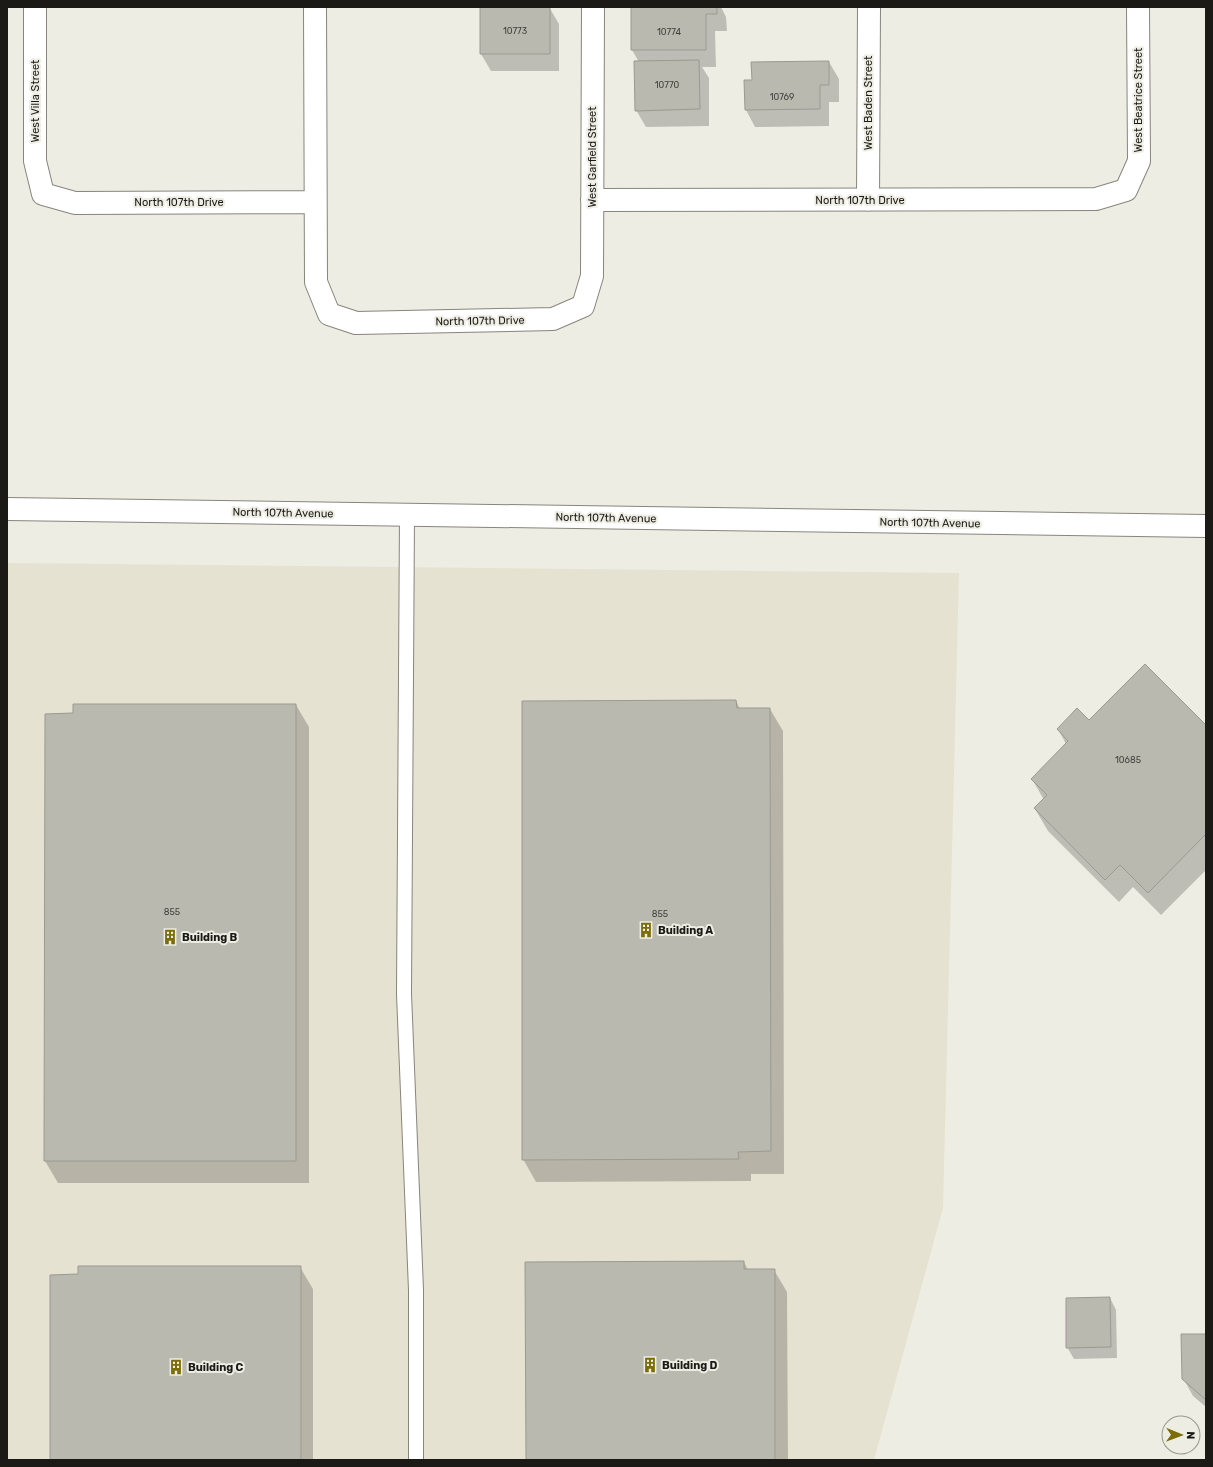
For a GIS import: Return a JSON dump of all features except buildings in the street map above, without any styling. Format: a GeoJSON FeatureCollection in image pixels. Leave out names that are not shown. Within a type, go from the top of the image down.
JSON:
{"type":"FeatureCollection","features":[{"type":"Feature","properties":{"kind":"street","name":"West Villa Street"},"geometry":{"type":"LineString","coordinates":[[35,7],[35,162],[43,194]]}},
{"type":"Feature","properties":{"kind":"street"},"geometry":{"type":"LineString","coordinates":[[315,7],[315,202]]}},
{"type":"Feature","properties":{"kind":"street","name":"West Garfield Street"},"geometry":{"type":"LineString","coordinates":[[583,306],[592,276],[593,7]]}},
{"type":"Feature","properties":{"kind":"street","name":"West Baden Street"},"geometry":{"type":"LineString","coordinates":[[868,200],[869,7]]}},
{"type":"Feature","properties":{"kind":"street","name":"West Beatrice Street"},"geometry":{"type":"LineString","coordinates":[[1126,190],[1139,161],[1138,7]]}},
{"type":"Feature","properties":{"kind":"street","name":"North 107th Drive"},"geometry":{"type":"LineString","coordinates":[[592,200],[1096,199],[1126,190]]}},
{"type":"Feature","properties":{"kind":"street","name":"North 107th Drive"},"geometry":{"type":"LineString","coordinates":[[43,194],[75,203],[315,202],[316,282],[329,314],[356,323],[553,319],[583,306]]}},
{"type":"Feature","properties":{"kind":"street","name":"North 107th Avenue"},"geometry":{"type":"LineString","coordinates":[[7,509],[1206,526]]}},
{"type":"Feature","properties":{"kind":"lane"},"geometry":{"type":"LineString","coordinates":[[407,515],[404,994],[416,1290],[416,1460]]}},
{"type":"Feature","properties":{"kind":"shaded area"},"geometry":{"type":"Polygon","coordinates":[[[7,563],[959,573],[943,1208],[874,1460],[7,1460],[7,563]]]}},
{"type":"Feature","properties":{"kind":"place","name":"Building A"},"geometry":{"type":"Point","coordinates":[646,930]}},
{"type":"Feature","properties":{"kind":"place","name":"Building B"},"geometry":{"type":"Point","coordinates":[170,937]}},
{"type":"Feature","properties":{"kind":"place","name":"Building D"},"geometry":{"type":"Point","coordinates":[650,1365]}},
{"type":"Feature","properties":{"kind":"place","name":"Building C"},"geometry":{"type":"Point","coordinates":[176,1367]}}]}
